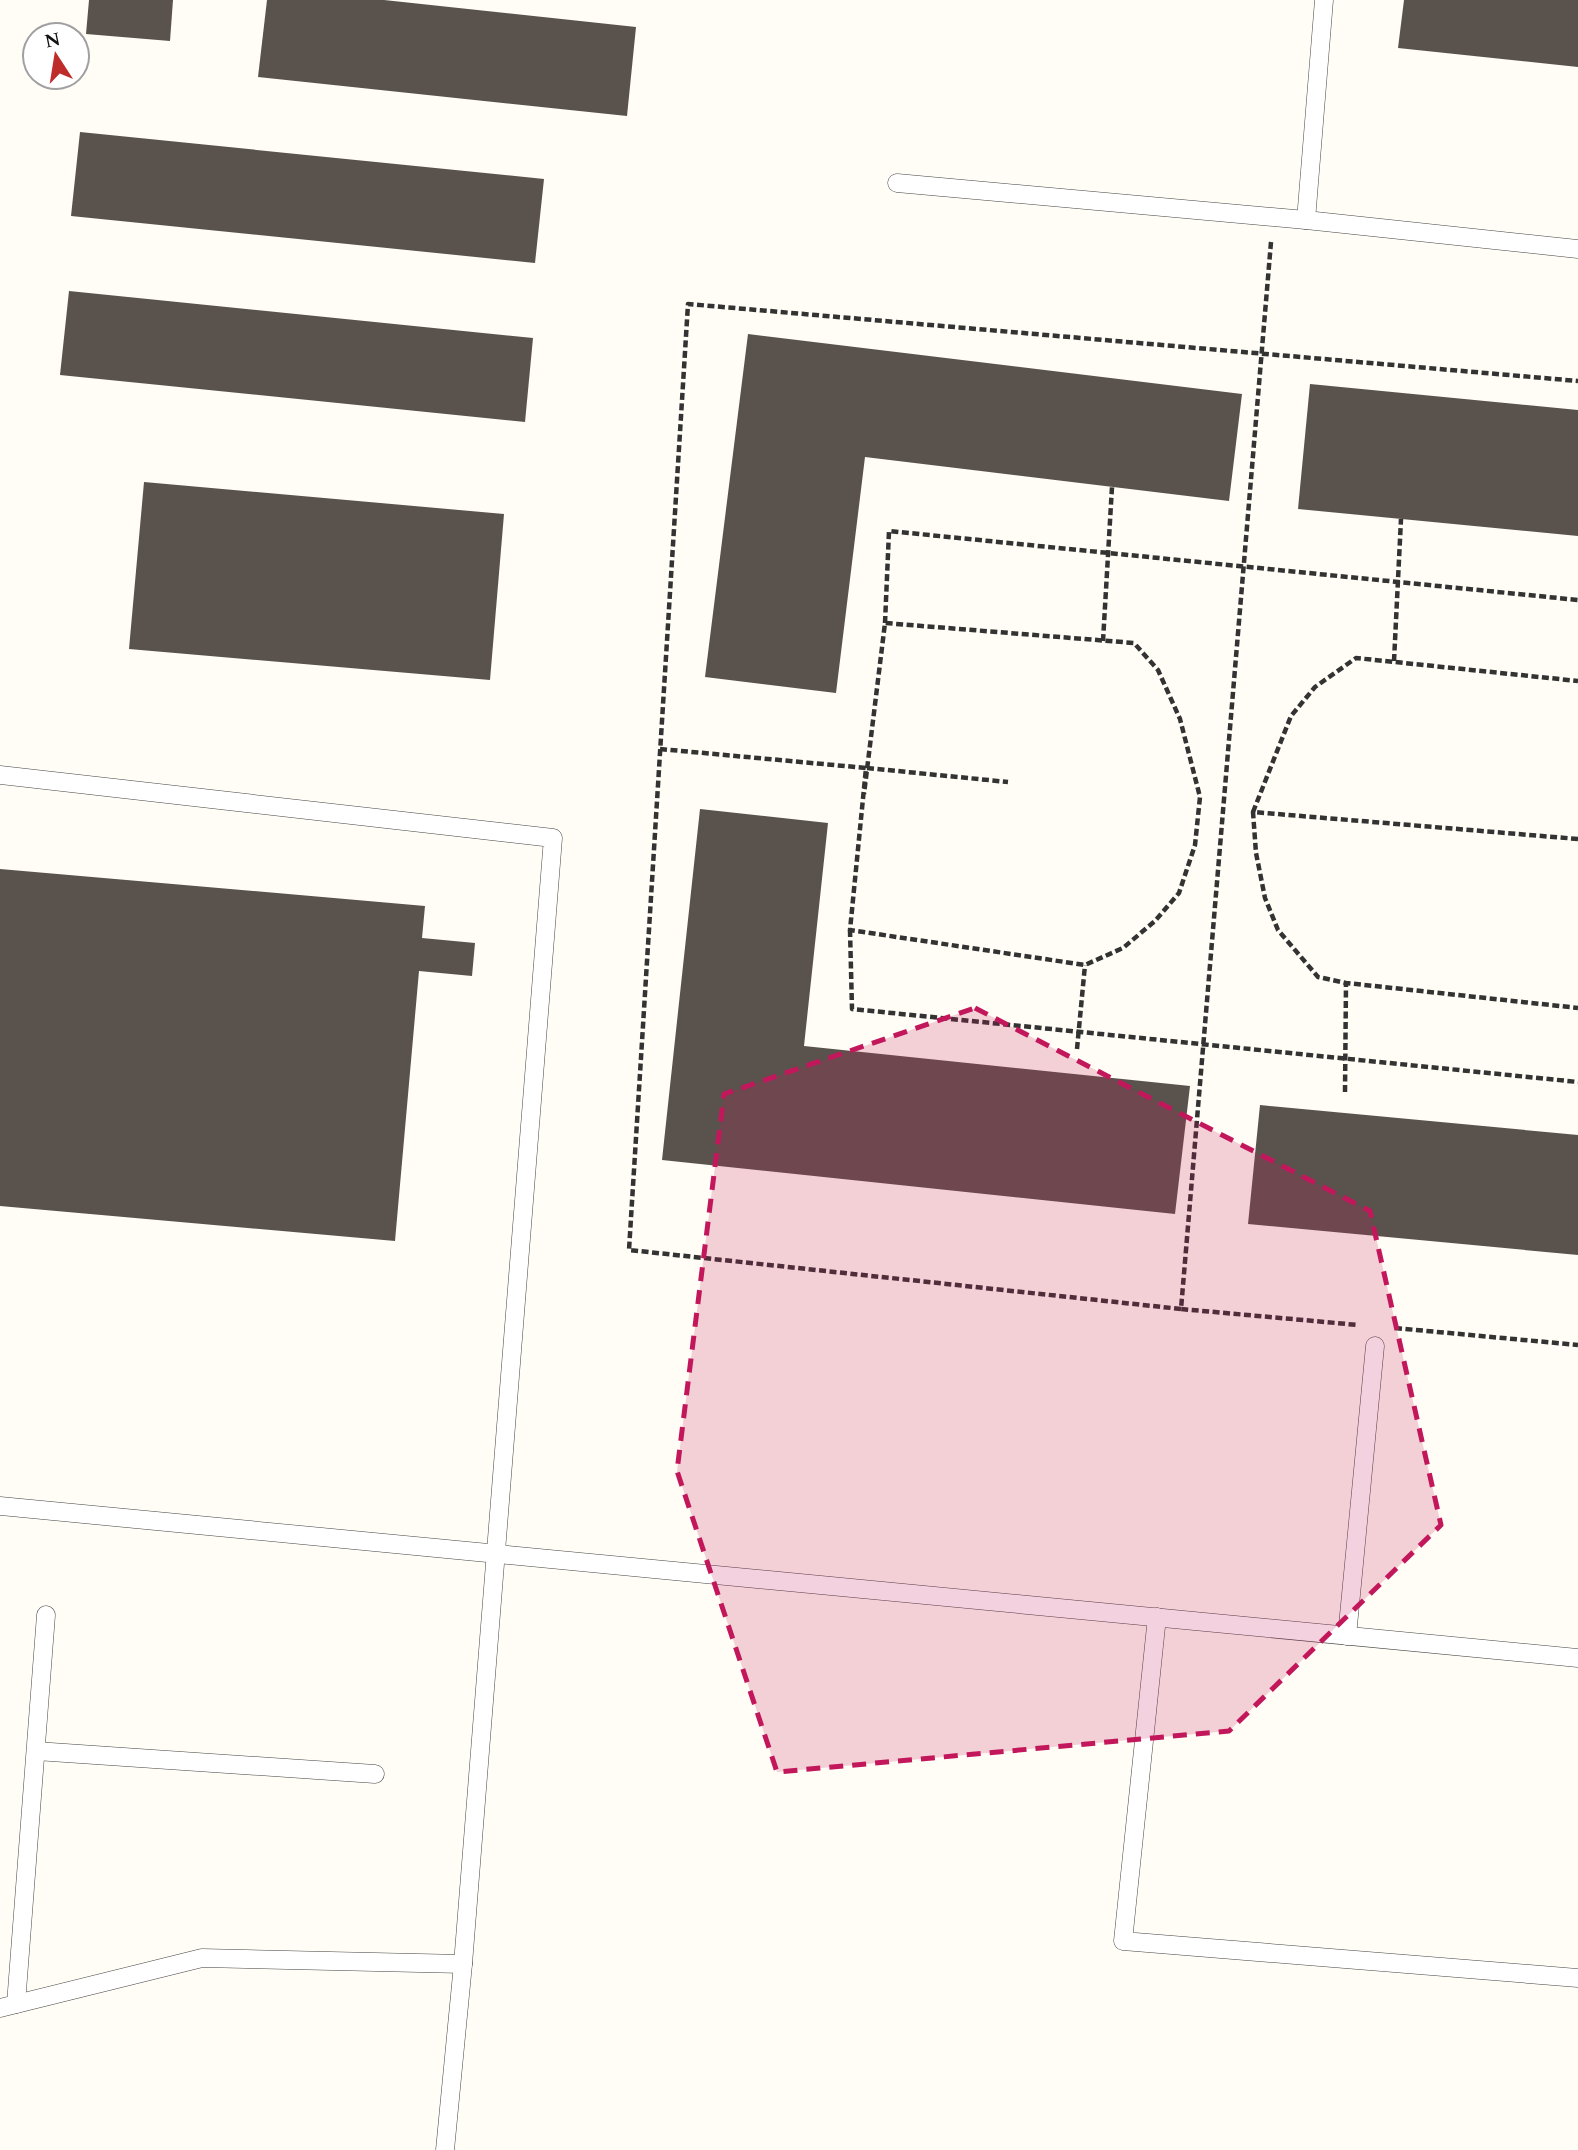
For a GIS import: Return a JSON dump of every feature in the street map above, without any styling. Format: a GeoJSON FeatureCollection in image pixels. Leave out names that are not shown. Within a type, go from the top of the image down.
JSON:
{"type":"FeatureCollection","features":[{"type":"Feature","properties":{"kind":"lane"},"geometry":{"type":"LineString","coordinates":[[1306,220],[1324,0]]}},
{"type":"Feature","properties":{"kind":"lane"},"geometry":{"type":"LineString","coordinates":[[897,183],[1306,220],[1578,250]]}},
{"type":"Feature","properties":{"kind":"lane"},"geometry":{"type":"LineString","coordinates":[[0,775],[553,838],[463,1964],[445,2150]]}},
{"type":"Feature","properties":{"kind":"lane"},"geometry":{"type":"LineString","coordinates":[[1347,1636],[1375,1346]]}},
{"type":"Feature","properties":{"kind":"lane"},"geometry":{"type":"LineString","coordinates":[[0,1506],[1578,1658]]}},
{"type":"Feature","properties":{"kind":"lane"},"geometry":{"type":"LineString","coordinates":[[46,1615],[36,1751],[8,2006],[202,1958],[463,1964]]}},
{"type":"Feature","properties":{"kind":"lane"},"geometry":{"type":"LineString","coordinates":[[1157,1617],[1123,1941],[1578,1978]]}},
{"type":"Feature","properties":{"kind":"lane"},"geometry":{"type":"LineString","coordinates":[[36,1751],[375,1774]]}},
{"type":"Feature","properties":{"kind":"path"},"geometry":{"type":"LineString","coordinates":[[1181,1309],[1273,217]]}},
{"type":"Feature","properties":{"kind":"path"},"geometry":{"type":"LineString","coordinates":[[1359,1325],[1181,1309],[629,1250],[688,304],[1578,381]]}},
{"type":"Feature","properties":{"kind":"path"},"geometry":{"type":"LineString","coordinates":[[1103,641],[1112,487]]}},
{"type":"Feature","properties":{"kind":"path"},"geometry":{"type":"LineString","coordinates":[[1394,662],[1401,519]]}},
{"type":"Feature","properties":{"kind":"path"},"geometry":{"type":"LineString","coordinates":[[1578,600],[890,531],[885,623],[850,930],[852,1009],[1578,1082]]}},
{"type":"Feature","properties":{"kind":"path"},"geometry":{"type":"LineString","coordinates":[[850,930],[1085,965],[1123,948],[1156,921],[1179,892],[1195,845],[1200,797],[1180,719],[1158,670],[1134,643],[885,623]]}},
{"type":"Feature","properties":{"kind":"path"},"geometry":{"type":"LineString","coordinates":[[1578,681],[1356,658],[1315,687],[1291,716],[1253,812],[1263,886],[1278,930],[1318,977],[1346,983],[1578,1007]]}},
{"type":"Feature","properties":{"kind":"path"},"geometry":{"type":"LineString","coordinates":[[660,748],[1008,782]]}},
{"type":"Feature","properties":{"kind":"path"},"geometry":{"type":"LineString","coordinates":[[864,793],[866,768]]}},
{"type":"Feature","properties":{"kind":"path"},"geometry":{"type":"LineString","coordinates":[[1253,812],[1578,839]]}},
{"type":"Feature","properties":{"kind":"path"},"geometry":{"type":"LineString","coordinates":[[1077,1049],[1085,965]]}},
{"type":"Feature","properties":{"kind":"path"},"geometry":{"type":"LineString","coordinates":[[1345,1092],[1346,983]]}},
{"type":"Feature","properties":{"kind":"path"},"geometry":{"type":"LineString","coordinates":[[1387,1327],[1578,1345]]}},
{"type":"Feature","properties":{"kind":"highlighted area"},"geometry":{"type":"Polygon","coordinates":[[[975,1008],[1370,1211],[1441,1525],[1229,1731],[777,1772],[677,1471],[724,1094],[975,1008]]]}},
{"type":"Feature","properties":{"kind":"building"},"geometry":{"type":"Polygon","coordinates":[[[89,0],[173,0],[170,41],[91,34],[91,21],[87,21],[89,0]]]}},
{"type":"Feature","properties":{"kind":"building"},"geometry":{"type":"Polygon","coordinates":[[[267,0],[384,0],[636,27],[627,116],[258,77],[267,0]]]}},
{"type":"Feature","properties":{"kind":"building"},"geometry":{"type":"Polygon","coordinates":[[[1404,0],[1578,0],[1578,67],[1398,48],[1404,0]]]}},
{"type":"Feature","properties":{"kind":"building"},"geometry":{"type":"Polygon","coordinates":[[[80,132],[544,179],[535,263],[71,216],[80,132]]]}},
{"type":"Feature","properties":{"kind":"building"},"geometry":{"type":"Polygon","coordinates":[[[69,291],[533,338],[525,422],[60,375],[69,291]]]}},
{"type":"Feature","properties":{"kind":"building"},"geometry":{"type":"Polygon","coordinates":[[[748,334],[1242,394],[1229,501],[865,457],[836,693],[705,677],[748,334]]]}},
{"type":"Feature","properties":{"kind":"building"},"geometry":{"type":"Polygon","coordinates":[[[1310,384],[1578,410],[1578,536],[1298,509],[1310,384]]]}},
{"type":"Feature","properties":{"kind":"building"},"geometry":{"type":"Polygon","coordinates":[[[144,482],[504,514],[490,680],[129,649],[144,482]]]}},
{"type":"Feature","properties":{"kind":"building"},"geometry":{"type":"Polygon","coordinates":[[[700,809],[828,823],[804,1046],[1190,1086],[1175,1214],[662,1160],[700,809]]]}},
{"type":"Feature","properties":{"kind":"building"},"geometry":{"type":"Polygon","coordinates":[[[0,869],[425,906],[422,938],[475,943],[472,976],[419,971],[395,1241],[0,1206],[0,869]]]}},
{"type":"Feature","properties":{"kind":"building"},"geometry":{"type":"Polygon","coordinates":[[[1260,1105],[1578,1135],[1578,1255],[1248,1224],[1260,1105]]]}}]}
